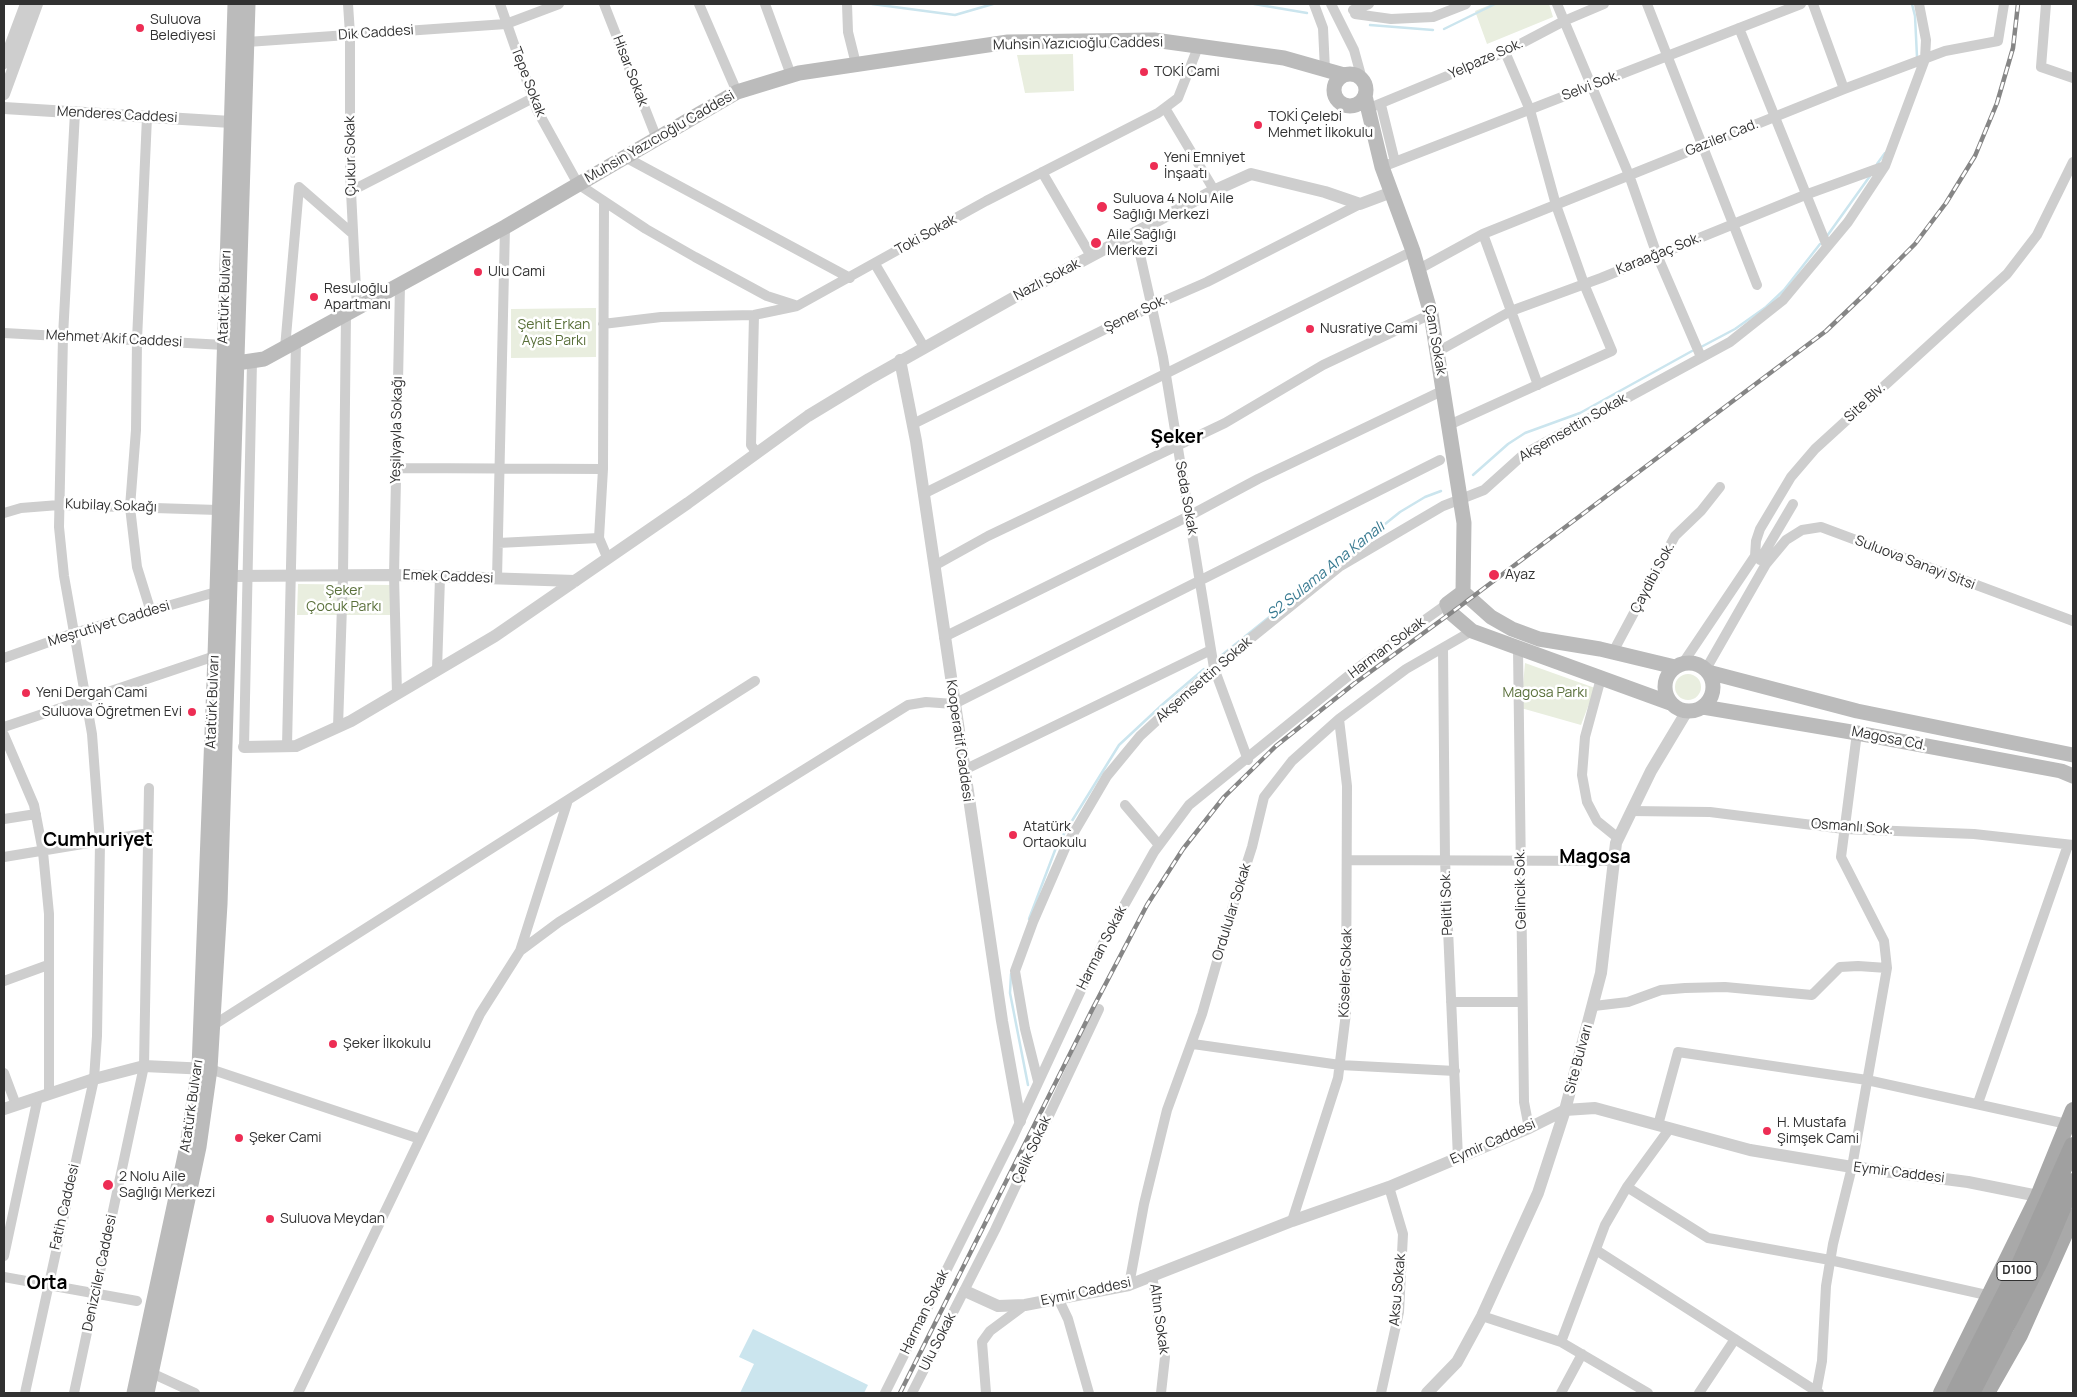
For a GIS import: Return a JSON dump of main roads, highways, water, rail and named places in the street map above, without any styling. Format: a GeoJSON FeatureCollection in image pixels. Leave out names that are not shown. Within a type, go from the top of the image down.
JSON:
{"type":"FeatureCollection","features":[{"type":"Feature","properties":{"kind":"highway","name":"D100"},"geometry":{"type":"LineString","coordinates":[[1955,1393],[2020,1265],[2073,1146]]}},
{"type":"Feature","properties":{"kind":"highway","name":"D100"},"geometry":{"type":"LineString","coordinates":[[1971,1393],[2040,1260],[2073,1182]]}},
{"type":"Feature","properties":{"kind":"main road","name":"Atatürk Bulvarı"},"geometry":{"type":"LineString","coordinates":[[204,1068],[218,510],[237,362],[224,345],[235,4]]}},
{"type":"Feature","properties":{"kind":"main road","name":"Atatürk Bulvarı"},"geometry":{"type":"LineString","coordinates":[[147,1393],[146,1370],[187,1146],[212,1026],[220,904],[248,4]]}},
{"type":"Feature","properties":{"kind":"main road","name":"Muhsin Yazıcıoğlu Caddesi"},"geometry":{"type":"LineString","coordinates":[[237,362],[264,359],[505,227],[737,92],[791,75],[1008,42],[1154,40],[1284,58],[1344,75]]}},
{"type":"Feature","properties":{"kind":"main road"},"geometry":{"type":"LineString","coordinates":[[1353,74],[1362,79],[1371,103],[1345,105],[1337,98],[1335,88],[1339,79],[1344,75],[1353,74]]}},
{"type":"Feature","properties":{"kind":"main road","name":"Çam Sokak"},"geometry":{"type":"LineString","coordinates":[[1371,103],[1388,165],[1392,192],[1414,251],[1431,314],[1464,523],[1462,592]]}},
{"type":"Feature","properties":{"kind":"main road"},"geometry":{"type":"LineString","coordinates":[[1462,592],[1491,617],[1512,629],[1540,639],[1679,665],[1691,662],[1707,671],[1713,690],[1708,702],[1703,707],[1687,711],[1676,707],[1670,702],[1472,631],[1452,613],[1447,604],[1462,592]]}},
{"type":"Feature","properties":{"kind":"main road"},"geometry":{"type":"LineString","coordinates":[[1670,702],[1665,688],[1665,680],[1679,665]]}},
{"type":"Feature","properties":{"kind":"main road","name":"Magosa Cd."},"geometry":{"type":"LineString","coordinates":[[1707,671],[1857,711],[2069,754]]}},
{"type":"Feature","properties":{"kind":"main road","name":"Magosa Cd."},"geometry":{"type":"LineString","coordinates":[[1703,707],[1857,732],[2067,774]]}},
{"type":"Feature","properties":{"kind":"main road"},"geometry":{"type":"LineString","coordinates":[[1941,1393],[1991,1296],[2038,1196],[2070,1117]]}},
{"type":"Feature","properties":{"kind":"main road"},"geometry":{"type":"LineString","coordinates":[[1987,1393],[2020,1335],[2073,1216]]}},
{"type":"Feature","properties":{"kind":"main road","name":"Atatürk Bulvarı"},"geometry":{"type":"LineString","coordinates":[[134,1393],[146,1370]]}},
{"type":"Feature","properties":{"kind":"water"},"geometry":{"type":"Polygon","coordinates":[[[753,1329],[868,1385],[864,1393],[740,1393],[754,1364],[739,1357],[753,1329]]]}},
{"type":"Feature","properties":{"kind":"waterway","name":"S2 Sulama Ana Kanalı"},"geometry":{"type":"LineString","coordinates":[[872,4],[955,15],[993,4]]}},
{"type":"Feature","properties":{"kind":"waterway","name":"S2 Sulama Ana Kanalı"},"geometry":{"type":"LineString","coordinates":[[1254,4],[1307,13]]}},
{"type":"Feature","properties":{"kind":"waterway","name":"S2 Sulama Ana Kanalı"},"geometry":{"type":"LineString","coordinates":[[1444,29],[1495,4]]}},
{"type":"Feature","properties":{"kind":"waterway","name":"S2 Sulama Ana Kanalı"},"geometry":{"type":"LineString","coordinates":[[1912,4],[1915,16],[1917,57]]}},
{"type":"Feature","properties":{"kind":"waterway","name":"S2 Sulama Ana Kanalı"},"geometry":{"type":"LineString","coordinates":[[1370,25],[1433,30]]}},
{"type":"Feature","properties":{"kind":"waterway","name":"S2 Sulama Ana Kanalı"},"geometry":{"type":"LineString","coordinates":[[1877,164],[1885,153]]}},
{"type":"Feature","properties":{"kind":"waterway","name":"S2 Sulama Ana Kanalı"},"geometry":{"type":"LineString","coordinates":[[1827,236],[1870,176]]}},
{"type":"Feature","properties":{"kind":"waterway","name":"S2 Sulama Ana Kanalı"},"geometry":{"type":"LineString","coordinates":[[1701,347],[1735,329],[1766,307],[1784,290],[1820,244]]}},
{"type":"Feature","properties":{"kind":"waterway","name":"S2 Sulama Ana Kanalı"},"geometry":{"type":"LineString","coordinates":[[1473,475],[1508,444],[1525,433],[1580,413],[1692,351]]}},
{"type":"Feature","properties":{"kind":"waterway","name":"S2 Sulama Ana Kanalı"},"geometry":{"type":"LineString","coordinates":[[1217,659],[1400,512],[1425,497],[1441,491]]}},
{"type":"Feature","properties":{"kind":"waterway","name":"S2 Sulama Ana Kanalı"},"geometry":{"type":"LineString","coordinates":[[1029,919],[1057,845],[1119,745],[1204,669]]}},
{"type":"Feature","properties":{"kind":"waterway","name":"S2 Sulama Ana Kanalı"},"geometry":{"type":"LineString","coordinates":[[1011,974],[1010,993],[1028,1085]]}},
{"type":"Feature","properties":{"kind":"railway"},"geometry":{"type":"LineString","coordinates":[[900,1393],[1094,1006],[1147,905],[1183,849],[1224,797],[1276,746],[1355,683],[1826,331],[1868,291],[1915,244],[1946,203],[1975,156],[1997,103],[2013,48],[2018,4]]}},
{"type":"Feature","properties":{"kind":"place","name":"Suluova Belediyesi"},"geometry":{"type":"Point","coordinates":[140,28]}},
{"type":"Feature","properties":{"kind":"place","name":"TOKİ Cami"},"geometry":{"type":"Point","coordinates":[1144,72]}},
{"type":"Feature","properties":{"kind":"place","name":"TOKİ Çelebi Mehmet İlkokulu"},"geometry":{"type":"Point","coordinates":[1258,125]}},
{"type":"Feature","properties":{"kind":"place","name":"Yeni Emniyet İnşaatı"},"geometry":{"type":"Point","coordinates":[1154,166]}},
{"type":"Feature","properties":{"kind":"place","name":"Suluova 4 Nolu Aile Sağlığı Merkezi"},"geometry":{"type":"Point","coordinates":[1102,207]}},
{"type":"Feature","properties":{"kind":"place","name":"Aile Sağlığı Merkezi"},"geometry":{"type":"Point","coordinates":[1096,243]}},
{"type":"Feature","properties":{"kind":"place","name":"Ulu Cami"},"geometry":{"type":"Point","coordinates":[478,272]}},
{"type":"Feature","properties":{"kind":"place","name":"Resuloğlu Apartmanı"},"geometry":{"type":"Point","coordinates":[314,297]}},
{"type":"Feature","properties":{"kind":"place","name":"Nusratiye Cami"},"geometry":{"type":"Point","coordinates":[1310,329]}},
{"type":"Feature","properties":{"kind":"place","name":"Ayaz"},"geometry":{"type":"Point","coordinates":[1494,575]}},
{"type":"Feature","properties":{"kind":"place","name":"Yeni Dergah Cami"},"geometry":{"type":"Point","coordinates":[26,693]}},
{"type":"Feature","properties":{"kind":"place","name":"Suluova Öğretmen Evi"},"geometry":{"type":"Point","coordinates":[192,712]}},
{"type":"Feature","properties":{"kind":"place","name":"Atatürk Ortaokulu"},"geometry":{"type":"Point","coordinates":[1013,835]}},
{"type":"Feature","properties":{"kind":"place","name":"Şeker İlkokulu"},"geometry":{"type":"Point","coordinates":[333,1044]}},
{"type":"Feature","properties":{"kind":"place","name":"H. Mustafa Şimşek Cami"},"geometry":{"type":"Point","coordinates":[1767,1131]}},
{"type":"Feature","properties":{"kind":"place","name":"Şeker Cami"},"geometry":{"type":"Point","coordinates":[239,1138]}},
{"type":"Feature","properties":{"kind":"place","name":"2 Nolu Aile Sağlığı Merkezi"},"geometry":{"type":"Point","coordinates":[108,1185]}},
{"type":"Feature","properties":{"kind":"place","name":"Suluova Meydan"},"geometry":{"type":"Point","coordinates":[270,1219]}},
{"type":"Feature","properties":{"kind":"district","name":"Şeker"},"geometry":{"type":"Point","coordinates":[1177,438]}},
{"type":"Feature","properties":{"kind":"district","name":"Cumhuriyet"},"geometry":{"type":"Point","coordinates":[98,841]}},
{"type":"Feature","properties":{"kind":"district","name":"Magosa"},"geometry":{"type":"Point","coordinates":[1595,858]}},
{"type":"Feature","properties":{"kind":"district","name":"Orta"},"geometry":{"type":"Point","coordinates":[47,1284]}},
{"type":"Feature","properties":{"kind":"park label","name":"Şehit Erkan Ayas Parkı"},"geometry":{"type":"Point","coordinates":[554,334]}},
{"type":"Feature","properties":{"kind":"park label","name":"Şeker Çocuk Parkı"},"geometry":{"type":"Point","coordinates":[344,600]}},
{"type":"Feature","properties":{"kind":"park label","name":"Magosa Parkı"},"geometry":{"type":"Point","coordinates":[1545,693]}}]}
